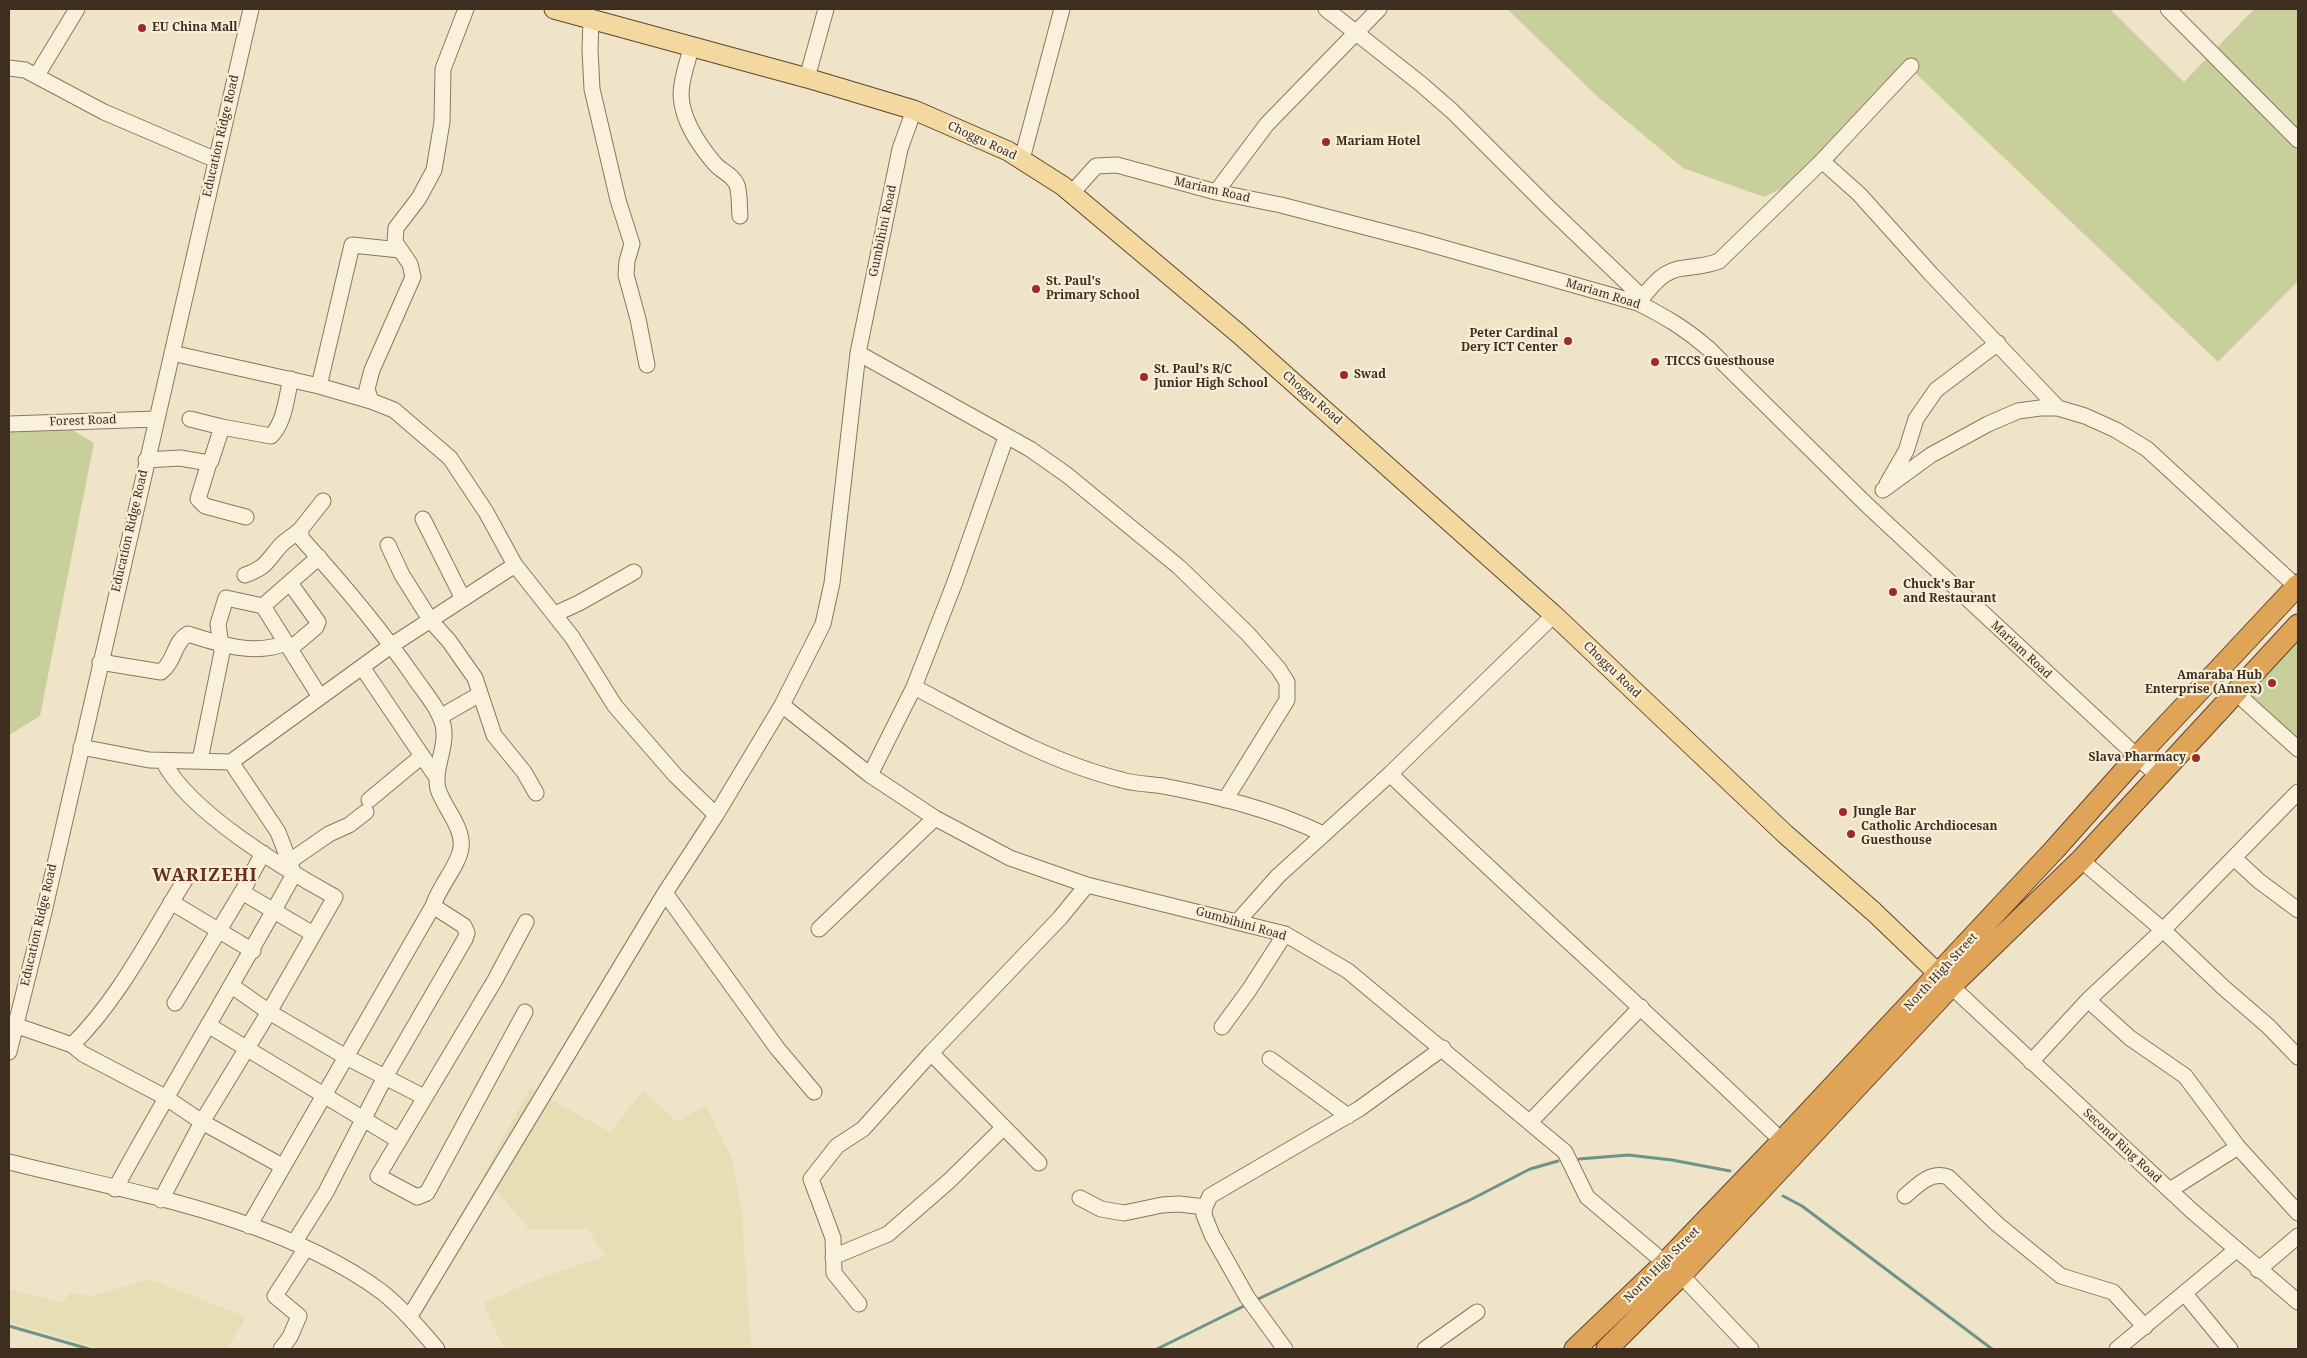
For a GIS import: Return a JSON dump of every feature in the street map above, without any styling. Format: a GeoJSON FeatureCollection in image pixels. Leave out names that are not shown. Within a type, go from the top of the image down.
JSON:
{"type":"FeatureCollection","features":[{"type":"Feature","properties":{"kind":"highway","name":"North High Street"},"geometry":{"type":"LineString","coordinates":[[1575,1349],[1673,1269],[1945,979],[2137,757],[2298,586]]}},
{"type":"Feature","properties":{"kind":"highway","name":"North High Street"},"geometry":{"type":"LineString","coordinates":[[1612,1347],[1673,1269],[1782,1141],[1945,979],[2081,860],[2298,625]]}},
{"type":"Feature","properties":{"kind":"main road","name":"Choggu Road"},"geometry":{"type":"LineString","coordinates":[[554,9],[807,78],[914,110],[1022,159],[1071,194],[1239,334],[1554,615],[1785,834],[1874,912],[1945,979]]}},
{"type":"Feature","properties":{"kind":"street"},"geometry":{"type":"LineString","coordinates":[[37,75],[77,9]]}},
{"type":"Feature","properties":{"kind":"street","name":"Education Ridge Road"},"geometry":{"type":"LineString","coordinates":[[9,1052],[12,1025],[40,930],[250,9]]}},
{"type":"Feature","properties":{"kind":"street"},"geometry":{"type":"LineString","coordinates":[[371,401],[367,389],[372,370],[413,277],[410,264],[395,242],[396,228],[419,198],[434,170],[442,122],[443,69],[466,9]]}},
{"type":"Feature","properties":{"kind":"street"},"geometry":{"type":"LineString","coordinates":[[807,78],[826,9]]}},
{"type":"Feature","properties":{"kind":"street"},"geometry":{"type":"LineString","coordinates":[[1022,159],[1062,9]]}},
{"type":"Feature","properties":{"kind":"street"},"geometry":{"type":"LineString","coordinates":[[1326,9],[1452,111],[1640,300],[1657,280],[1667,272],[1709,265],[1719,261],[1822,161],[1911,66]]}},
{"type":"Feature","properties":{"kind":"street"},"geometry":{"type":"LineString","coordinates":[[1216,192],[1267,124],[1380,9]]}},
{"type":"Feature","properties":{"kind":"street"},"geometry":{"type":"LineString","coordinates":[[2168,9],[2298,140]]}},
{"type":"Feature","properties":{"kind":"street"},"geometry":{"type":"LineString","coordinates":[[591,20],[592,89],[618,200],[632,244],[627,261],[626,275],[638,319],[647,365]]}},
{"type":"Feature","properties":{"kind":"street"},"geometry":{"type":"LineString","coordinates":[[692,46],[681,95],[684,106],[699,145],[718,168],[733,179],[737,185],[740,216]]}},
{"type":"Feature","properties":{"kind":"street"},"geometry":{"type":"LineString","coordinates":[[9,68],[26,70],[104,112],[216,160]]}},
{"type":"Feature","properties":{"kind":"street","name":"Gumbihini Road"},"geometry":{"type":"LineString","coordinates":[[410,1316],[782,705],[823,624],[832,583],[858,353],[900,150],[914,110]]}},
{"type":"Feature","properties":{"kind":"street"},"geometry":{"type":"LineString","coordinates":[[1822,161],[1859,194],[1930,274],[1998,343],[2058,408]]}},
{"type":"Feature","properties":{"kind":"street","name":"Mariam Road"},"geometry":{"type":"LineString","coordinates":[[1071,194],[1096,166],[1117,166],[1216,192],[1281,205],[1640,300],[1684,328],[1709,349],[1868,506],[2158,776]]}},
{"type":"Feature","properties":{"kind":"street"},"geometry":{"type":"LineString","coordinates":[[319,386],[352,245],[400,250]]}},
{"type":"Feature","properties":{"kind":"street"},"geometry":{"type":"LineString","coordinates":[[1883,490],[1906,451],[1916,418],[1936,390],[1998,343]]}},
{"type":"Feature","properties":{"kind":"street"},"geometry":{"type":"LineString","coordinates":[[172,353],[319,386],[371,401],[394,410],[450,458],[486,512],[515,565],[555,614],[615,706],[675,775],[716,815]]}},
{"type":"Feature","properties":{"kind":"street"},"geometry":{"type":"LineString","coordinates":[[858,353],[1030,449],[1067,475],[1179,567],[1248,634],[1278,668],[1287,682],[1287,700],[1225,800]]}},
{"type":"Feature","properties":{"kind":"street"},"geometry":{"type":"LineString","coordinates":[[190,419],[222,428],[271,436],[277,430],[281,419],[291,379]]}},
{"type":"Feature","properties":{"kind":"street"},"geometry":{"type":"LineString","coordinates":[[1868,506],[1883,490],[1931,456],[1988,424],[2018,411],[2058,408],[2085,416],[2147,449],[2298,586]]}},
{"type":"Feature","properties":{"kind":"street","name":"Forest Road"},"geometry":{"type":"LineString","coordinates":[[9,424],[156,419]]}},
{"type":"Feature","properties":{"kind":"street"},"geometry":{"type":"LineString","coordinates":[[222,428],[198,499],[206,506],[246,517]]}},
{"type":"Feature","properties":{"kind":"street"},"geometry":{"type":"LineString","coordinates":[[870,775],[914,687],[956,582],[1006,437]]}},
{"type":"Feature","properties":{"kind":"street"},"geometry":{"type":"LineString","coordinates":[[146,460],[180,458],[209,463]]}},
{"type":"Feature","properties":{"kind":"street"},"geometry":{"type":"LineString","coordinates":[[244,575],[258,570],[270,561],[281,545],[300,530],[323,501]]}},
{"type":"Feature","properties":{"kind":"street"},"geometry":{"type":"LineString","coordinates":[[423,519],[463,599]]}},
{"type":"Feature","properties":{"kind":"street"},"geometry":{"type":"LineString","coordinates":[[249,1226],[433,906],[437,894],[460,854],[462,846],[459,834],[438,787],[444,738],[440,717],[392,645],[302,539],[300,530]]}},
{"type":"Feature","properties":{"kind":"street"},"geometry":{"type":"LineString","coordinates":[[388,545],[402,575],[431,621],[449,641],[475,678],[494,735],[524,772],[536,793]]}},
{"type":"Feature","properties":{"kind":"street"},"geometry":{"type":"LineString","coordinates":[[263,606],[319,558]]}},
{"type":"Feature","properties":{"kind":"street"},"geometry":{"type":"LineString","coordinates":[[81,747],[163,761],[200,760],[231,762],[392,645],[515,565]]}},
{"type":"Feature","properties":{"kind":"street"},"geometry":{"type":"LineString","coordinates":[[555,614],[634,572]]}},
{"type":"Feature","properties":{"kind":"street"},"geometry":{"type":"LineString","coordinates":[[100,662],[162,672],[170,664],[181,638],[186,635],[222,645],[267,650],[288,646],[316,627],[318,622],[316,616],[290,583]]}},
{"type":"Feature","properties":{"kind":"street"},"geometry":{"type":"LineString","coordinates":[[200,760],[222,645],[218,624],[226,598],[263,606],[320,697]]}},
{"type":"Feature","properties":{"kind":"street"},"geometry":{"type":"LineString","coordinates":[[1238,921],[1278,876],[1390,774],[1554,615]]}},
{"type":"Feature","properties":{"kind":"street"},"geometry":{"type":"LineString","coordinates":[[362,667],[438,778]]}},
{"type":"Feature","properties":{"kind":"street"},"geometry":{"type":"LineString","coordinates":[[914,687],[1022,742],[1082,769],[1124,781],[1161,786],[1266,810],[1294,820],[1323,834]]}},
{"type":"Feature","properties":{"kind":"street"},"geometry":{"type":"LineString","coordinates":[[2236,690],[2246,702],[2298,749]]}},
{"type":"Feature","properties":{"kind":"street"},"geometry":{"type":"LineString","coordinates":[[440,717],[480,694]]}},
{"type":"Feature","properties":{"kind":"street","name":"Gumbihini Road"},"geometry":{"type":"LineString","coordinates":[[782,705],[870,775],[934,818],[1010,858],[1087,885],[1285,934],[1348,971],[1443,1048],[1565,1152],[1587,1197],[1673,1269],[1751,1349]]}},
{"type":"Feature","properties":{"kind":"street"},"geometry":{"type":"LineString","coordinates":[[115,1189],[165,1097],[253,951],[274,912],[292,868],[329,834],[349,825],[422,756]]}},
{"type":"Feature","properties":{"kind":"street"},"geometry":{"type":"LineString","coordinates":[[161,1200],[202,1122],[248,1048],[335,897],[292,868],[264,853],[225,826],[171,777],[163,761]]}},
{"type":"Feature","properties":{"kind":"street"},"geometry":{"type":"LineString","coordinates":[[231,762],[278,832],[292,868]]}},
{"type":"Feature","properties":{"kind":"street"},"geometry":{"type":"LineString","coordinates":[[1390,774],[1782,1141]]}},
{"type":"Feature","properties":{"kind":"street"},"geometry":{"type":"LineString","coordinates":[[2031,1062],[2088,1000],[2163,930],[2298,792]]}},
{"type":"Feature","properties":{"kind":"street"},"geometry":{"type":"LineString","coordinates":[[819,929],[934,818]]}},
{"type":"Feature","properties":{"kind":"street"},"geometry":{"type":"LineString","coordinates":[[175,1003],[264,853]]}},
{"type":"Feature","properties":{"kind":"street"},"geometry":{"type":"LineString","coordinates":[[2234,858],[2259,881],[2298,910]]}},
{"type":"Feature","properties":{"kind":"street"},"geometry":{"type":"LineString","coordinates":[[2081,860],[2163,930],[2224,988],[2268,1026],[2298,1057]]}},
{"type":"Feature","properties":{"kind":"street"},"geometry":{"type":"LineString","coordinates":[[72,1045],[87,1031],[106,1004],[185,880]]}},
{"type":"Feature","properties":{"kind":"street"},"geometry":{"type":"LineString","coordinates":[[860,1304],[834,1272],[834,1238],[811,1179],[837,1146],[863,1129],[931,1053],[1060,918],[1087,885]]}},
{"type":"Feature","properties":{"kind":"street"},"geometry":{"type":"LineString","coordinates":[[242,892],[314,934]]}},
{"type":"Feature","properties":{"kind":"street"},"geometry":{"type":"LineString","coordinates":[[666,893],[777,1048],[814,1092]]}},
{"type":"Feature","properties":{"kind":"street"},"geometry":{"type":"LineString","coordinates":[[171,902],[253,951]]}},
{"type":"Feature","properties":{"kind":"street"},"geometry":{"type":"LineString","coordinates":[[281,1349],[290,1337],[299,1316],[275,1296],[363,1118],[385,1077],[431,1001],[467,933],[464,926],[433,906]]}},
{"type":"Feature","properties":{"kind":"street"},"geometry":{"type":"LineString","coordinates":[[525,1012],[427,1194],[417,1197],[378,1176],[495,980],[526,922]]}},
{"type":"Feature","properties":{"kind":"street"},"geometry":{"type":"LineString","coordinates":[[1222,1027],[1249,990],[1285,934]]}},
{"type":"Feature","properties":{"kind":"street","name":"Second Ring Road"},"geometry":{"type":"LineString","coordinates":[[1945,979],[2031,1062],[2170,1190],[2258,1270],[2298,1302]]}},
{"type":"Feature","properties":{"kind":"street"},"geometry":{"type":"LineString","coordinates":[[232,986],[269,1012],[346,1057],[424,1097]]}},
{"type":"Feature","properties":{"kind":"street"},"geometry":{"type":"LineString","coordinates":[[2088,1000],[2130,1038],[2185,1076],[2238,1147],[2298,1213]]}},
{"type":"Feature","properties":{"kind":"street"},"geometry":{"type":"LineString","coordinates":[[1530,1122],[1640,1007]]}},
{"type":"Feature","properties":{"kind":"street"},"geometry":{"type":"LineString","coordinates":[[12,1025],[72,1045],[83,1054],[165,1097],[202,1122],[282,1166]]}},
{"type":"Feature","properties":{"kind":"street"},"geometry":{"type":"LineString","coordinates":[[208,1025],[398,1140]]}},
{"type":"Feature","properties":{"kind":"street"},"geometry":{"type":"LineString","coordinates":[[1285,1349],[1247,1297],[1212,1235],[1204,1216],[1204,1207],[1210,1196],[1348,1116],[1443,1048]]}},
{"type":"Feature","properties":{"kind":"street"},"geometry":{"type":"LineString","coordinates":[[931,1053],[1039,1163]]}},
{"type":"Feature","properties":{"kind":"street"},"geometry":{"type":"LineString","coordinates":[[1270,1059],[1348,1116]]}},
{"type":"Feature","properties":{"kind":"street"},"geometry":{"type":"LineString","coordinates":[[833,1256],[888,1234],[949,1181],[1003,1128]]}},
{"type":"Feature","properties":{"kind":"street"},"geometry":{"type":"LineString","coordinates":[[2170,1190],[2238,1147]]}},
{"type":"Feature","properties":{"kind":"street"},"geometry":{"type":"LineString","coordinates":[[9,1162],[210,1213],[300,1246],[382,1292],[410,1316],[437,1349]]}},
{"type":"Feature","properties":{"kind":"street"},"geometry":{"type":"LineString","coordinates":[[1905,1196],[1929,1176],[1940,1174],[1948,1177],[1997,1224],[2061,1276],[2113,1292],[2146,1327]]}},
{"type":"Feature","properties":{"kind":"street"},"geometry":{"type":"LineString","coordinates":[[1080,1198],[1101,1209],[1124,1213],[1162,1205],[1179,1204],[1204,1207]]}},
{"type":"Feature","properties":{"kind":"street"},"geometry":{"type":"LineString","coordinates":[[2258,1270],[2298,1236]]}},
{"type":"Feature","properties":{"kind":"street"},"geometry":{"type":"LineString","coordinates":[[2117,1349],[2146,1327],[2236,1250]]}},
{"type":"Feature","properties":{"kind":"street"},"geometry":{"type":"LineString","coordinates":[[2185,1294],[2230,1349]]}},
{"type":"Feature","properties":{"kind":"street"},"geometry":{"type":"LineString","coordinates":[[1425,1349],[1478,1312]]}},
{"type":"Feature","properties":{"kind":"shaded area"},"geometry":{"type":"Polygon","coordinates":[[[530,1088],[610,1132],[643,1091],[677,1122],[706,1106],[733,1162],[742,1213],[751,1349],[504,1349],[483,1303],[541,1278],[605,1256],[588,1229],[529,1229],[483,1175],[530,1088]]]}},
{"type":"Feature","properties":{"kind":"shaded area"},"geometry":{"type":"Polygon","coordinates":[[[150,1279],[246,1317],[229,1347],[231,1349],[101,1349],[9,1322],[9,1289],[63,1303],[69,1293],[92,1296],[150,1279]]]}},
{"type":"Feature","properties":{"kind":"green space"},"geometry":{"type":"Polygon","coordinates":[[[1507,9],[2110,9],[2184,82],[2254,9],[2298,9],[2298,281],[2218,362],[1910,68],[1834,162],[1764,197],[1683,168],[1598,97],[1507,9]]]}},
{"type":"Feature","properties":{"kind":"green space"},"geometry":{"type":"Polygon","coordinates":[[[61,423],[94,443],[40,716],[9,735],[9,426],[61,423]]]}},
{"type":"Feature","properties":{"kind":"green space"},"geometry":{"type":"Polygon","coordinates":[[[2298,638],[2298,740],[2248,694],[2298,638]]]}},
{"type":"Feature","properties":{"kind":"waterway"},"geometry":{"type":"LineString","coordinates":[[1579,1159],[1628,1155],[1672,1160],[1730,1171]]}},
{"type":"Feature","properties":{"kind":"waterway"},"geometry":{"type":"LineString","coordinates":[[1256,1300],[1470,1200],[1530,1169],[1558,1161]]}},
{"type":"Feature","properties":{"kind":"waterway"},"geometry":{"type":"LineString","coordinates":[[1783,1196],[1802,1206],[1992,1349]]}},
{"type":"Feature","properties":{"kind":"waterway"},"geometry":{"type":"LineString","coordinates":[[1157,1349],[1246,1305]]}},
{"type":"Feature","properties":{"kind":"waterway"},"geometry":{"type":"LineString","coordinates":[[9,1326],[89,1349]]}},
{"type":"Feature","properties":{"kind":"place","name":"EU China Mall"},"geometry":{"type":"Point","coordinates":[142,28]}},
{"type":"Feature","properties":{"kind":"place","name":"Mariam Hotel"},"geometry":{"type":"Point","coordinates":[1326,142]}},
{"type":"Feature","properties":{"kind":"place","name":"St. Paul's Primary School"},"geometry":{"type":"Point","coordinates":[1036,289]}},
{"type":"Feature","properties":{"kind":"place","name":"Peter Cardinal Dery ICT Center"},"geometry":{"type":"Point","coordinates":[1568,341]}},
{"type":"Feature","properties":{"kind":"place","name":"TICCS Guesthouse"},"geometry":{"type":"Point","coordinates":[1655,362]}},
{"type":"Feature","properties":{"kind":"place","name":"Swad"},"geometry":{"type":"Point","coordinates":[1344,375]}},
{"type":"Feature","properties":{"kind":"place","name":"St. Paul's R/C Junior High School"},"geometry":{"type":"Point","coordinates":[1144,377]}},
{"type":"Feature","properties":{"kind":"place","name":"Chuck's Bar and Restaurant"},"geometry":{"type":"Point","coordinates":[1893,592]}},
{"type":"Feature","properties":{"kind":"place","name":"Amaraba Hub Enterprise (Annex)"},"geometry":{"type":"Point","coordinates":[2272,683]}},
{"type":"Feature","properties":{"kind":"place","name":"Slava Pharmacy"},"geometry":{"type":"Point","coordinates":[2196,758]}},
{"type":"Feature","properties":{"kind":"place","name":"Jungle Bar"},"geometry":{"type":"Point","coordinates":[1843,812]}},
{"type":"Feature","properties":{"kind":"place","name":"Catholic Archdiocesan Guesthouse"},"geometry":{"type":"Point","coordinates":[1851,834]}},
{"type":"Feature","properties":{"kind":"district","name":"WARIZEHI"},"geometry":{"type":"Point","coordinates":[205,876]}}]}
